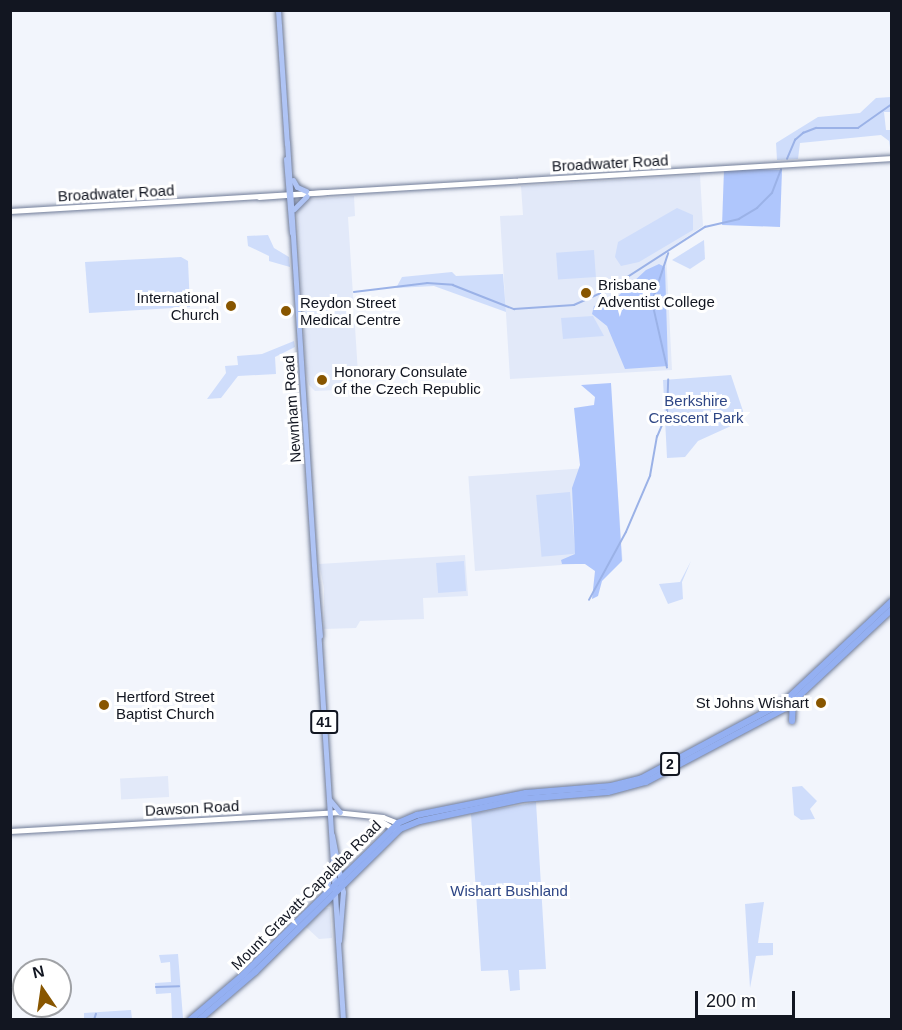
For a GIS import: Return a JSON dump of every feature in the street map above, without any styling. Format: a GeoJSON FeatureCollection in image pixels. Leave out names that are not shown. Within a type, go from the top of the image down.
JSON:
{"type":"FeatureCollection","features":[{"type":"Feature","properties":{"kind":"highway","name":"Mount Gravatt-Capalaba Road"},"geometry":{"type":"LineString","coordinates":[[190,1020],[244,974],[326,892],[351,874],[399,826],[417,815],[526,793],[612,786],[642,778],[784,702],[891,600]]}},
{"type":"Feature","properties":{"kind":"highway","name":"Mount Gravatt-Capalaba Road"},"geometry":{"type":"LineString","coordinates":[[199,1020],[255,972],[321,904],[352,865],[390,828],[523,799],[608,792],[637,785],[793,702],[891,609]]}},
{"type":"Feature","properties":{"kind":"highway"},"geometry":{"type":"LineString","coordinates":[[792,721],[793,702]]}},
{"type":"Feature","properties":{"kind":"main road","name":"Newnham Road"},"geometry":{"type":"LineString","coordinates":[[278,10],[330,831],[332,858],[343,898],[338,949]]}},
{"type":"Feature","properties":{"kind":"main road","name":"Newnham Road"},"geometry":{"type":"LineString","coordinates":[[287,142],[291,175],[290,194],[294,210],[293,237]]}},
{"type":"Feature","properties":{"kind":"main road","name":"Broadwater Road"},"geometry":{"type":"LineString","coordinates":[[10,211],[891,158]]}},
{"type":"Feature","properties":{"kind":"main road"},"geometry":{"type":"LineString","coordinates":[[291,175],[297,187],[306,194],[294,210]]}},
{"type":"Feature","properties":{"kind":"main road"},"geometry":{"type":"LineString","coordinates":[[328,797],[340,812]]}},
{"type":"Feature","properties":{"kind":"main road","name":"Dawson Road"},"geometry":{"type":"LineString","coordinates":[[10,831],[329,812],[375,817],[399,826]]}},
{"type":"Feature","properties":{"kind":"main road","name":"Dawson Road"},"geometry":{"type":"LineString","coordinates":[[375,817],[390,828]]}},
{"type":"Feature","properties":{"kind":"main road","name":"Newnham Road"},"geometry":{"type":"LineString","coordinates":[[330,831],[339,864],[336,908],[343,1020]]}},
{"type":"Feature","properties":{"kind":"main road"},"geometry":{"type":"LineString","coordinates":[[326,892],[332,858]]}},
{"type":"Feature","properties":{"kind":"main road"},"geometry":{"type":"LineString","coordinates":[[339,864],[352,865]]}},
{"type":"Feature","properties":{"kind":"main road"},"geometry":{"type":"LineString","coordinates":[[343,898],[351,874]]}},
{"type":"Feature","properties":{"kind":"main road"},"geometry":{"type":"LineString","coordinates":[[321,904],[336,908]]}},
{"type":"Feature","properties":{"kind":"shaded area"},"geometry":{"type":"Polygon","coordinates":[[[724,168],[782,170],[780,227],[722,225],[724,168]]]}},
{"type":"Feature","properties":{"kind":"shaded area","name":"Brisbane Adventist College"},"geometry":{"type":"Polygon","coordinates":[[[700,175],[703,226],[666,251],[672,370],[510,379],[500,216],[523,215],[521,186],[700,175]]]}},
{"type":"Feature","properties":{"kind":"shaded area"},"geometry":{"type":"Polygon","coordinates":[[[354,196],[355,216],[348,217],[359,389],[315,391],[309,385],[306,369],[297,211],[305,200],[354,196]]]}},
{"type":"Feature","properties":{"kind":"shaded area"},"geometry":{"type":"Polygon","coordinates":[[[659,264],[665,267],[668,366],[625,369],[607,326],[592,314],[594,306],[617,297],[646,270],[659,264]]]}},
{"type":"Feature","properties":{"kind":"shaded area"},"geometry":{"type":"Polygon","coordinates":[[[611,383],[622,561],[602,581],[598,596],[592,599],[595,571],[585,564],[562,564],[561,560],[575,554],[572,488],[580,465],[574,408],[594,405],[595,397],[581,385],[611,383]]]}},
{"type":"Feature","properties":{"kind":"shaded area"},"geometry":{"type":"Polygon","coordinates":[[[616,466],[623,561],[475,571],[468,476],[616,466]]]}},
{"type":"Feature","properties":{"kind":"shaded area"},"geometry":{"type":"Polygon","coordinates":[[[465,555],[468,596],[423,598],[424,619],[360,621],[356,628],[324,629],[324,588],[319,564],[465,555]]]}},
{"type":"Feature","properties":{"kind":"shaded area"},"geometry":{"type":"Polygon","coordinates":[[[168,776],[169,797],[121,799],[120,779],[168,776]]]}},
{"type":"Feature","properties":{"kind":"shaded area"},"geometry":{"type":"Polygon","coordinates":[[[325,908],[330,908],[332,938],[319,939],[306,927],[325,908]]]}},
{"type":"Feature","properties":{"kind":"green space"},"geometry":{"type":"Polygon","coordinates":[[[891,97],[891,112],[884,112],[886,130],[891,130],[891,154],[889,141],[881,135],[800,143],[798,159],[777,160],[776,143],[818,117],[860,113],[876,98],[891,97]]]}},
{"type":"Feature","properties":{"kind":"green space"},"geometry":{"type":"Polygon","coordinates":[[[677,208],[693,215],[693,230],[639,262],[621,266],[615,257],[618,242],[677,208]]]}},
{"type":"Feature","properties":{"kind":"green space"},"geometry":{"type":"Polygon","coordinates":[[[268,235],[274,248],[289,257],[290,267],[269,261],[269,256],[248,246],[247,236],[268,235]]]}},
{"type":"Feature","properties":{"kind":"green space"},"geometry":{"type":"Polygon","coordinates":[[[704,240],[705,259],[690,269],[672,260],[704,240]]]}},
{"type":"Feature","properties":{"kind":"green space"},"geometry":{"type":"Polygon","coordinates":[[[594,250],[596,277],[558,280],[556,253],[594,250]]]}},
{"type":"Feature","properties":{"kind":"green space"},"geometry":{"type":"Polygon","coordinates":[[[181,257],[188,261],[190,307],[89,313],[85,262],[181,257]]]}},
{"type":"Feature","properties":{"kind":"green space"},"geometry":{"type":"Polygon","coordinates":[[[452,272],[456,276],[503,274],[506,312],[434,286],[396,288],[402,277],[452,272]]]}},
{"type":"Feature","properties":{"kind":"green space"},"geometry":{"type":"Polygon","coordinates":[[[593,316],[604,336],[563,339],[561,318],[593,316]]]}},
{"type":"Feature","properties":{"kind":"green space"},"geometry":{"type":"Polygon","coordinates":[[[294,341],[295,347],[275,357],[276,374],[238,376],[221,398],[207,399],[226,373],[225,366],[238,365],[237,356],[262,354],[294,341]]]}},
{"type":"Feature","properties":{"kind":"green space","name":"Berkshire Crescent Park"},"geometry":{"type":"Polygon","coordinates":[[[731,375],[743,411],[742,421],[698,441],[685,457],[667,458],[663,380],[731,375]]]}},
{"type":"Feature","properties":{"kind":"green space"},"geometry":{"type":"Polygon","coordinates":[[[570,492],[575,554],[542,557],[536,495],[570,492]]]}},
{"type":"Feature","properties":{"kind":"green space"},"geometry":{"type":"Polygon","coordinates":[[[464,561],[466,591],[438,593],[436,563],[464,561]]]}},
{"type":"Feature","properties":{"kind":"green space"},"geometry":{"type":"Polygon","coordinates":[[[691,561],[682,582],[683,599],[668,604],[659,584],[680,582],[691,561]]]}},
{"type":"Feature","properties":{"kind":"green space"},"geometry":{"type":"Polygon","coordinates":[[[802,786],[817,801],[810,809],[815,819],[801,820],[794,815],[792,787],[802,786]]]}},
{"type":"Feature","properties":{"kind":"green space","name":"Wishart Bushland"},"geometry":{"type":"Polygon","coordinates":[[[536,802],[546,969],[519,970],[520,990],[510,991],[508,970],[481,971],[471,814],[536,802]]]}},
{"type":"Feature","properties":{"kind":"green space"},"geometry":{"type":"Polygon","coordinates":[[[764,902],[758,943],[773,943],[773,955],[756,956],[750,988],[745,904],[764,902]]]}},
{"type":"Feature","properties":{"kind":"green space"},"geometry":{"type":"Polygon","coordinates":[[[178,954],[183,1018],[172,1019],[171,993],[156,994],[155,983],[171,982],[170,962],[161,963],[159,955],[178,954]]]}},
{"type":"Feature","properties":{"kind":"green space"},"geometry":{"type":"Polygon","coordinates":[[[131,1010],[132,1019],[84,1019],[84,1013],[131,1010]]]}},
{"type":"Feature","properties":{"kind":"waterway"},"geometry":{"type":"LineString","coordinates":[[787,159],[795,140],[803,133],[816,128],[858,128],[892,104]]}},
{"type":"Feature","properties":{"kind":"waterway"},"geometry":{"type":"LineString","coordinates":[[354,292],[427,283],[453,285],[514,309],[574,305],[606,291],[705,227],[739,219],[757,208],[772,193],[781,170]]}},
{"type":"Feature","properties":{"kind":"waterway"},"geometry":{"type":"LineString","coordinates":[[667,368],[652,302],[668,254]]}},
{"type":"Feature","properties":{"kind":"waterway"},"geometry":{"type":"LineString","coordinates":[[589,600],[626,532],[650,476],[657,437],[667,414],[668,380]]}},
{"type":"Feature","properties":{"kind":"waterway"},"geometry":{"type":"LineString","coordinates":[[156,987],[179,986]]}},
{"type":"Feature","properties":{"kind":"waterway"},"geometry":{"type":"LineString","coordinates":[[94,1020],[96,1014]]}},
{"type":"Feature","properties":{"kind":"place","name":"Brisbane Adventist College"},"geometry":{"type":"Point","coordinates":[586,293]}},
{"type":"Feature","properties":{"kind":"place","name":"International Church"},"geometry":{"type":"Point","coordinates":[231,306]}},
{"type":"Feature","properties":{"kind":"place","name":"Reydon Street Medical Centre"},"geometry":{"type":"Point","coordinates":[286,311]}},
{"type":"Feature","properties":{"kind":"place","name":"Honorary Consulate of the Czech Republic"},"geometry":{"type":"Point","coordinates":[322,380]}},
{"type":"Feature","properties":{"kind":"place","name":"St Johns Wishart"},"geometry":{"type":"Point","coordinates":[821,703]}},
{"type":"Feature","properties":{"kind":"place","name":"Hertford Street Baptist Church"},"geometry":{"type":"Point","coordinates":[104,705]}}]}
